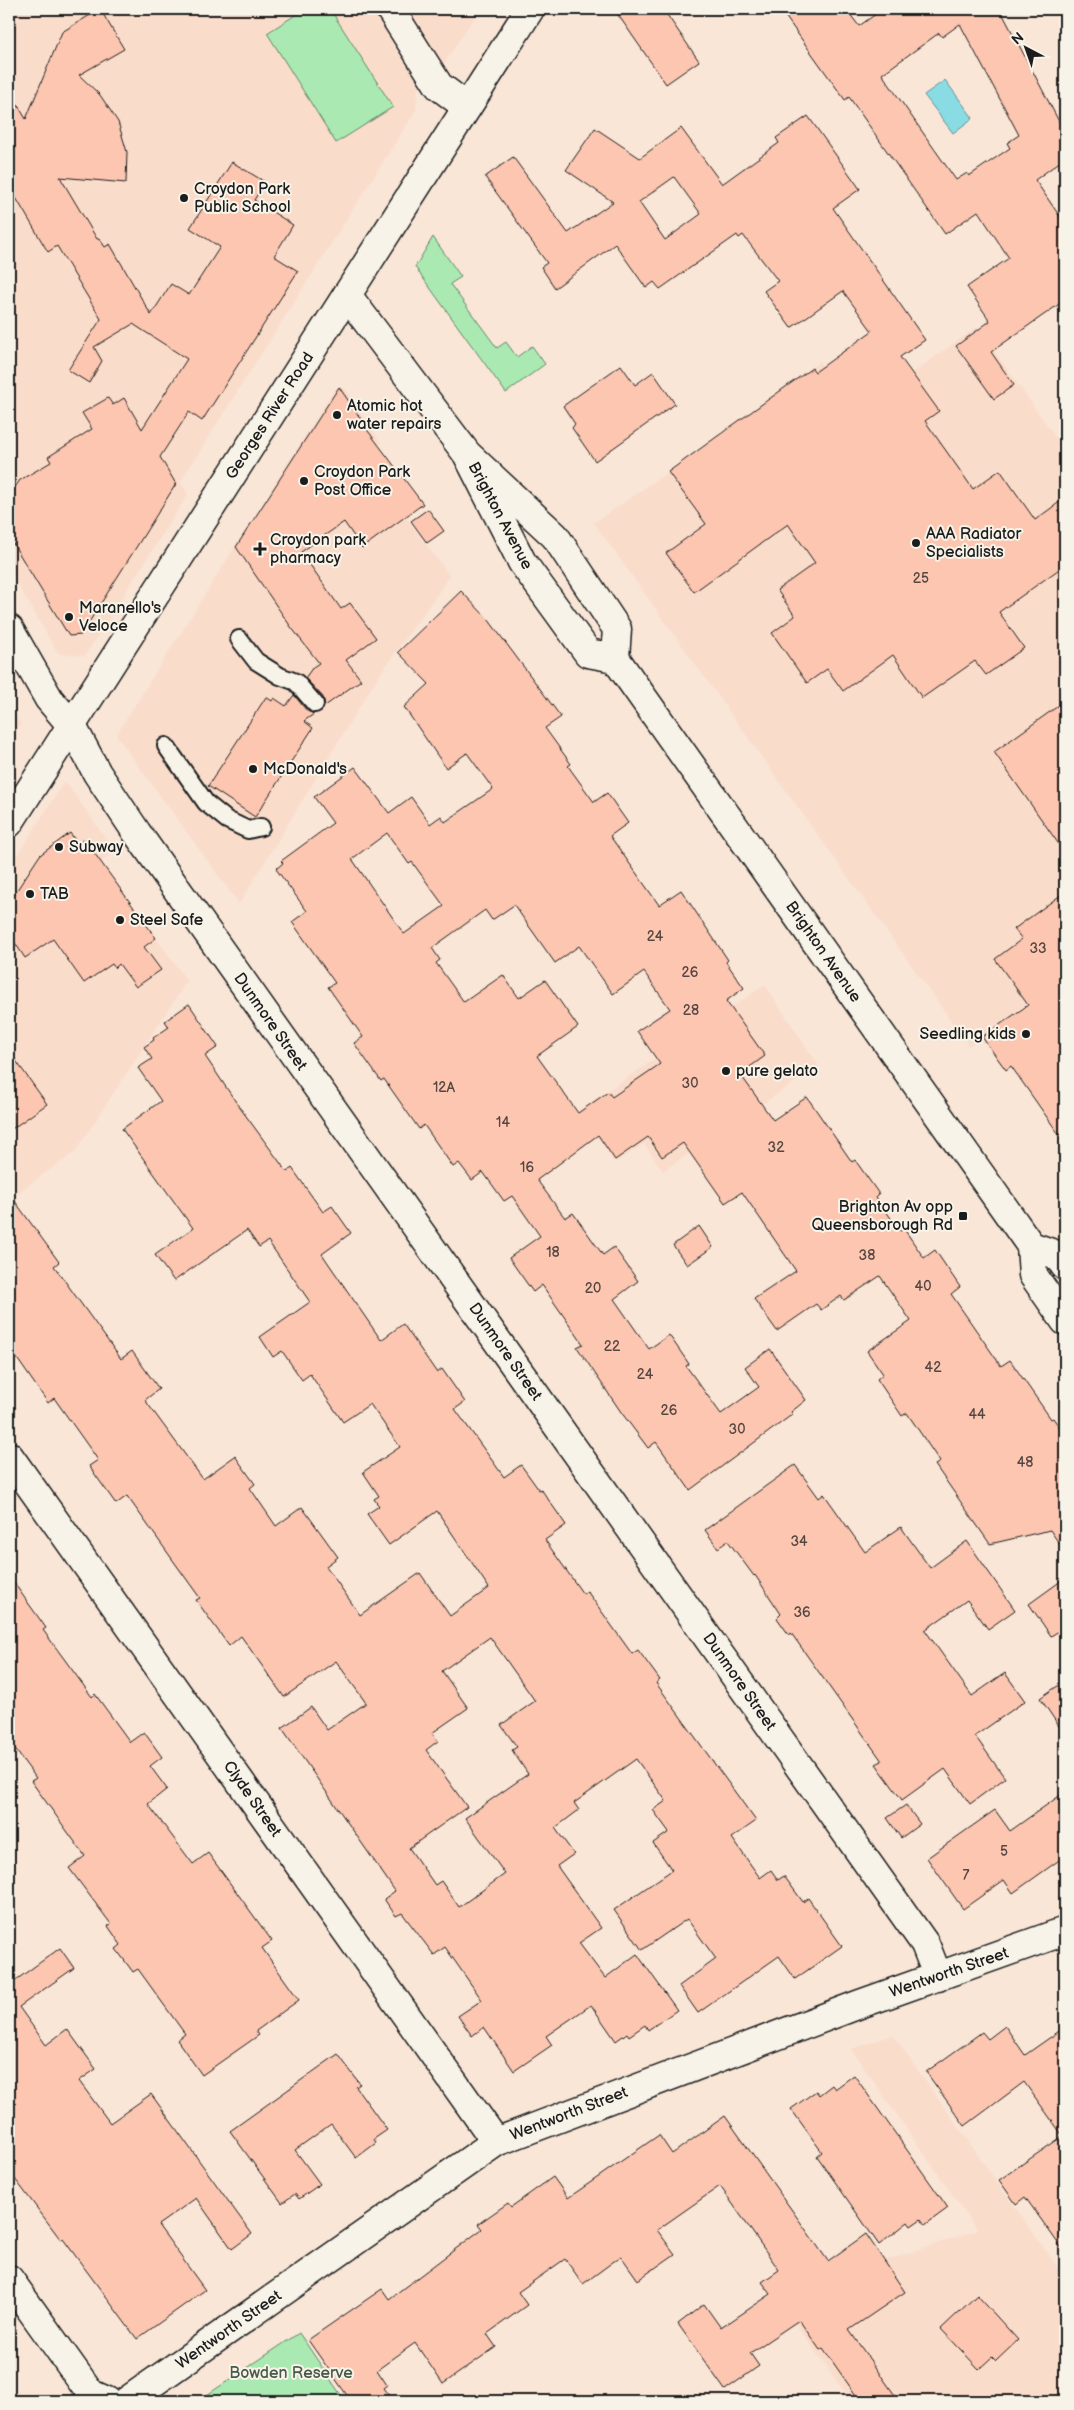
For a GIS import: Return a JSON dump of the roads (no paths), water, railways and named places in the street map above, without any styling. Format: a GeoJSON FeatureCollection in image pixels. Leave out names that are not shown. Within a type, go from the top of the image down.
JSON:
{"type":"FeatureCollection","features":[{"type":"Feature","properties":{"kind":"street"},"geometry":{"type":"LineString","coordinates":[[390,9],[439,86],[468,107]]}},
{"type":"Feature","properties":{"kind":"street","name":"Georges River Road"},"geometry":{"type":"LineString","coordinates":[[9,823],[530,9]]}},
{"type":"Feature","properties":{"kind":"street","name":"Brighton Avenue"},"geometry":{"type":"LineString","coordinates":[[348,295],[467,454],[527,570],[588,653],[615,658]]}},
{"type":"Feature","properties":{"kind":"street","name":"Brighton Avenue"},"geometry":{"type":"LineString","coordinates":[[467,454],[554,536],[617,629],[615,658],[1031,1246]]}},
{"type":"Feature","properties":{"kind":"street","name":"Dunmore Street"},"geometry":{"type":"LineString","coordinates":[[9,629],[49,699],[72,726],[97,773],[214,943],[925,1944],[938,1977]]}},
{"type":"Feature","properties":{"kind":"street"},"geometry":{"type":"LineString","coordinates":[[1065,1266],[1057,1255],[1031,1246],[1033,1275],[1065,1321]]}},
{"type":"Feature","properties":{"kind":"street","name":"Clyde Street"},"geometry":{"type":"LineString","coordinates":[[9,1456],[496,2142]]}},
{"type":"Feature","properties":{"kind":"street","name":"Wentworth Street"},"geometry":{"type":"LineString","coordinates":[[128,2401],[496,2142],[860,2004],[1065,1931]]}},
{"type":"Feature","properties":{"kind":"street"},"geometry":{"type":"LineString","coordinates":[[9,2279],[91,2394],[107,2401]]}},
{"type":"Feature","properties":{"kind":"lane"},"geometry":{"type":"LineString","coordinates":[[239,640],[256,661],[280,676],[296,682],[315,704]]}},
{"type":"Feature","properties":{"kind":"lane"},"geometry":{"type":"LineString","coordinates":[[166,746],[206,803],[227,820],[248,830],[261,827]]}},
{"type":"Feature","properties":{"kind":"water"},"geometry":{"type":"Polygon","coordinates":[[[945,80],[973,118],[953,133],[924,95],[945,80]]]}},
{"type":"Feature","properties":{"kind":"place","name":"Croydon Park Public School"},"geometry":{"type":"Point","coordinates":[184,198]}},
{"type":"Feature","properties":{"kind":"place","name":"Atomic hot water repairs"},"geometry":{"type":"Point","coordinates":[337,415]}},
{"type":"Feature","properties":{"kind":"place","name":"Croydon Park Post Office"},"geometry":{"type":"Point","coordinates":[304,481]}},
{"type":"Feature","properties":{"kind":"place","name":"AAA Radiator Specialists"},"geometry":{"type":"Point","coordinates":[916,543]}},
{"type":"Feature","properties":{"kind":"place","name":"Croydon park pharmacy"},"geometry":{"type":"Point","coordinates":[260,549]}},
{"type":"Feature","properties":{"kind":"place","name":"Maranello's Veloce"},"geometry":{"type":"Point","coordinates":[69,617]}},
{"type":"Feature","properties":{"kind":"place","name":"McDonald's"},"geometry":{"type":"Point","coordinates":[253,769]}},
{"type":"Feature","properties":{"kind":"place","name":"Subway"},"geometry":{"type":"Point","coordinates":[59,847]}},
{"type":"Feature","properties":{"kind":"place","name":"TAB"},"geometry":{"type":"Point","coordinates":[30,894]}},
{"type":"Feature","properties":{"kind":"place","name":"Steel Safe"},"geometry":{"type":"Point","coordinates":[120,920]}},
{"type":"Feature","properties":{"kind":"place","name":"Seedling kids"},"geometry":{"type":"Point","coordinates":[1026,1034]}},
{"type":"Feature","properties":{"kind":"place","name":"pure gelato"},"geometry":{"type":"Point","coordinates":[726,1071]}},
{"type":"Feature","properties":{"kind":"place","name":"Brighton Av opp Queensborough Rd"},"geometry":{"type":"Point","coordinates":[963,1216]}},
{"type":"Feature","properties":{"kind":"park label","name":"Bowden Reserve"},"geometry":{"type":"Point","coordinates":[291,2373]}}]}
